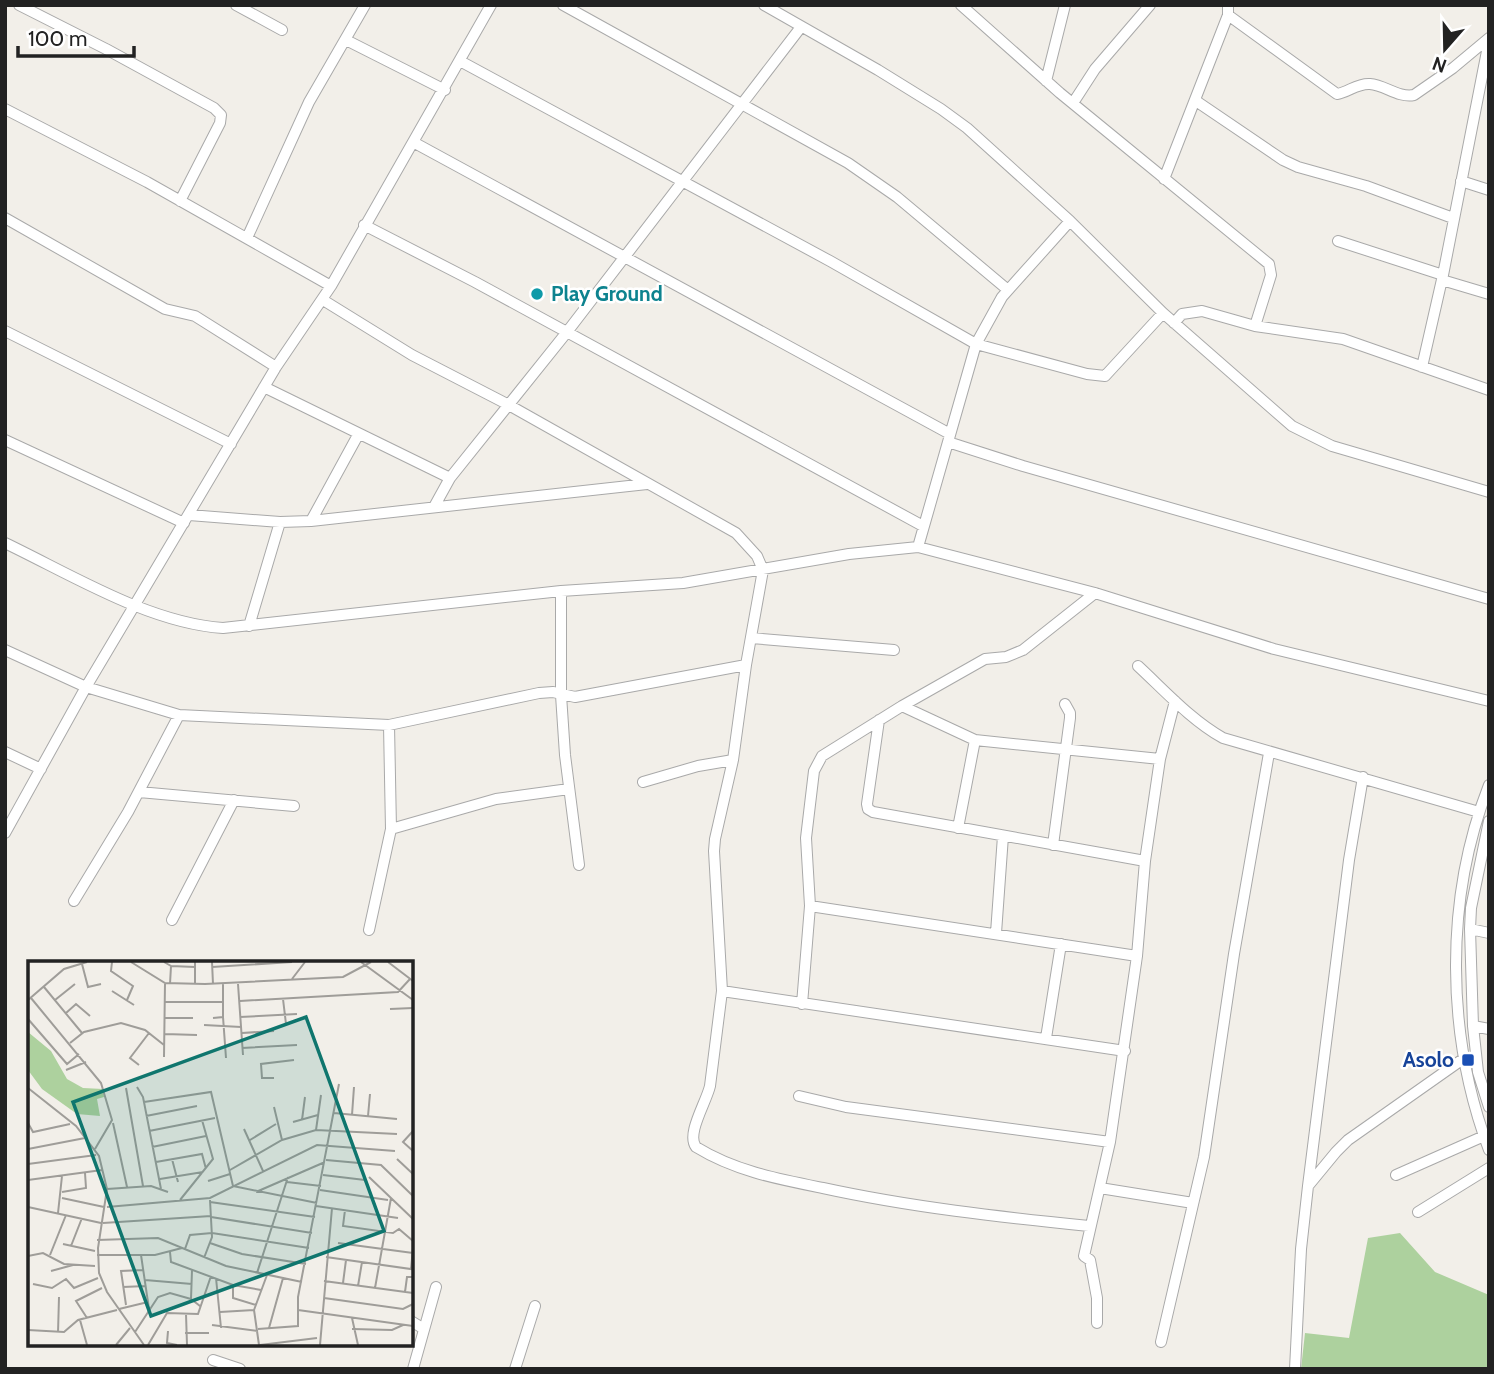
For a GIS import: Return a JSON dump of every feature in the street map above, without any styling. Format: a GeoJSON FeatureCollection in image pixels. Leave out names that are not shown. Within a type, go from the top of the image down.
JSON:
{"type":"FeatureCollection","features":[{"type":"Feature","properties":{"kind":"street"},"geometry":{"type":"LineString","coordinates":[[19,5],[106,49],[214,108],[221,115],[220,123],[180,201]]}},
{"type":"Feature","properties":{"kind":"street"},"geometry":{"type":"LineString","coordinates":[[236,5],[282,30]]}},
{"type":"Feature","properties":{"kind":"street"},"geometry":{"type":"LineString","coordinates":[[247,238],[310,102],[365,5]]}},
{"type":"Feature","properties":{"kind":"street"},"geometry":{"type":"LineString","coordinates":[[5,832],[86,687],[264,387],[323,300],[491,5]]}},
{"type":"Feature","properties":{"kind":"street"},"geometry":{"type":"LineString","coordinates":[[563,5],[848,163],[875,181],[1007,290]]}},
{"type":"Feature","properties":{"kind":"street"},"geometry":{"type":"LineString","coordinates":[[764,5],[878,70],[950,116],[1000,156],[1163,313],[1292,426],[1312,438],[1489,492]]}},
{"type":"Feature","properties":{"kind":"street"},"geometry":{"type":"LineString","coordinates":[[1046,80],[1065,5]]}},
{"type":"Feature","properties":{"kind":"street"},"geometry":{"type":"LineString","coordinates":[[1073,103],[1095,69],[1150,5]]}},
{"type":"Feature","properties":{"kind":"street"},"geometry":{"type":"LineString","coordinates":[[963,6],[1073,103],[1269,264],[1271,275],[1255,326]]}},
{"type":"Feature","properties":{"kind":"street"},"geometry":{"type":"LineString","coordinates":[[1164,179],[1196,101],[1228,10],[1337,94],[1369,83],[1407,96],[1414,95],[1489,39]]}},
{"type":"Feature","properties":{"kind":"street"},"geometry":{"type":"LineString","coordinates":[[434,507],[450,478],[567,332],[801,27]]}},
{"type":"Feature","properties":{"kind":"street"},"geometry":{"type":"LineString","coordinates":[[1422,367],[1461,181],[1485,89],[1489,39]]}},
{"type":"Feature","properties":{"kind":"street"},"geometry":{"type":"LineString","coordinates":[[346,40],[444,90]]}},
{"type":"Feature","properties":{"kind":"street"},"geometry":{"type":"LineString","coordinates":[[460,61],[830,261],[976,344],[1087,374],[1105,376],[1163,313]]}},
{"type":"Feature","properties":{"kind":"street"},"geometry":{"type":"LineString","coordinates":[[1196,101],[1283,160],[1366,186],[1453,218]]}},
{"type":"Feature","properties":{"kind":"street"},"geometry":{"type":"LineString","coordinates":[[5,109],[180,201],[331,286]]}},
{"type":"Feature","properties":{"kind":"street"},"geometry":{"type":"LineString","coordinates":[[413,142],[949,438],[1023,466],[1489,600]]}},
{"type":"Feature","properties":{"kind":"street"},"geometry":{"type":"LineString","coordinates":[[1461,181],[1489,190]]}},
{"type":"Feature","properties":{"kind":"street"},"geometry":{"type":"LineString","coordinates":[[5,218],[165,309],[195,316],[276,367]]}},
{"type":"Feature","properties":{"kind":"street"},"geometry":{"type":"LineString","coordinates":[[918,547],[976,344],[1007,290],[1070,221]]}},
{"type":"Feature","properties":{"kind":"street"},"geometry":{"type":"LineString","coordinates":[[364,225],[475,282],[923,526]]}},
{"type":"Feature","properties":{"kind":"street"},"geometry":{"type":"LineString","coordinates":[[1338,241],[1489,294]]}},
{"type":"Feature","properties":{"kind":"street"},"geometry":{"type":"LineString","coordinates":[[323,300],[412,355],[507,404],[736,533],[757,556],[763,570],[733,760],[714,851],[722,991],[707,1101],[692,1135],[692,1142],[696,1147],[756,1174],[868,1198],[1022,1220],[1089,1226]]}},
{"type":"Feature","properties":{"kind":"street"},"geometry":{"type":"LineString","coordinates":[[1174,323],[1182,314],[1202,312],[1255,326],[1343,340],[1489,390]]}},
{"type":"Feature","properties":{"kind":"street"},"geometry":{"type":"LineString","coordinates":[[5,331],[231,444]]}},
{"type":"Feature","properties":{"kind":"street"},"geometry":{"type":"LineString","coordinates":[[264,387],[450,478]]}},
{"type":"Feature","properties":{"kind":"street"},"geometry":{"type":"LineString","coordinates":[[311,521],[358,435]]}},
{"type":"Feature","properties":{"kind":"street"},"geometry":{"type":"LineString","coordinates":[[5,440],[187,519],[311,521],[647,484]]}},
{"type":"Feature","properties":{"kind":"street"},"geometry":{"type":"LineString","coordinates":[[249,626],[280,522]]}},
{"type":"Feature","properties":{"kind":"street"},"geometry":{"type":"LineString","coordinates":[[5,543],[135,606],[164,618],[200,627],[249,626],[561,591],[683,583],[849,554],[918,547],[1095,593],[1274,649],[1489,701]]}},
{"type":"Feature","properties":{"kind":"street"},"geometry":{"type":"LineString","coordinates":[[561,591],[561,695],[579,865]]}},
{"type":"Feature","properties":{"kind":"street"},"geometry":{"type":"LineString","coordinates":[[802,1004],[810,906],[806,838],[816,765],[822,757],[879,720],[985,659],[1006,657],[1023,650],[1095,593]]}},
{"type":"Feature","properties":{"kind":"street"},"geometry":{"type":"LineString","coordinates":[[751,638],[894,650]]}},
{"type":"Feature","properties":{"kind":"street"},"geometry":{"type":"LineString","coordinates":[[5,650],[86,687],[179,715],[389,725],[539,693],[575,697],[746,665]]}},
{"type":"Feature","properties":{"kind":"street"},"geometry":{"type":"LineString","coordinates":[[1138,666],[1211,732],[1223,738],[1479,812]]}},
{"type":"Feature","properties":{"kind":"street"},"geometry":{"type":"LineString","coordinates":[[1097,1323],[1097,1298],[1090,1260],[1084,1256],[1110,1142],[1125,1051],[1138,956],[1145,861],[1160,760],[1175,701]]}},
{"type":"Feature","properties":{"kind":"street"},"geometry":{"type":"LineString","coordinates":[[1054,845],[1070,713],[1065,704]]}},
{"type":"Feature","properties":{"kind":"street"},"geometry":{"type":"LineString","coordinates":[[902,706],[975,740],[1160,760]]}},
{"type":"Feature","properties":{"kind":"street"},"geometry":{"type":"LineString","coordinates":[[74,901],[139,792],[179,715]]}},
{"type":"Feature","properties":{"kind":"street"},"geometry":{"type":"LineString","coordinates":[[879,720],[867,804],[868,809],[873,812],[1145,861]]}},
{"type":"Feature","properties":{"kind":"street"},"geometry":{"type":"LineString","coordinates":[[369,930],[391,829],[389,725]]}},
{"type":"Feature","properties":{"kind":"street"},"geometry":{"type":"LineString","coordinates":[[958,828],[975,740]]}},
{"type":"Feature","properties":{"kind":"street"},"geometry":{"type":"LineString","coordinates":[[5,752],[41,769]]}},
{"type":"Feature","properties":{"kind":"street"},"geometry":{"type":"LineString","coordinates":[[1161,1342],[1204,1157],[1234,954],[1269,753]]}},
{"type":"Feature","properties":{"kind":"street"},"geometry":{"type":"LineString","coordinates":[[643,782],[698,766],[733,760]]}},
{"type":"Feature","properties":{"kind":"street"},"geometry":{"type":"LineString","coordinates":[[1295,1367],[1301,1249],[1308,1186],[1349,860],[1363,777]]}},
{"type":"Feature","properties":{"kind":"street"},"geometry":{"type":"LineString","coordinates":[[1489,785],[1472,839],[1457,929],[1458,1015],[1463,1059],[1489,1150]]}},
{"type":"Feature","properties":{"kind":"street"},"geometry":{"type":"LineString","coordinates":[[391,829],[496,799],[569,789]]}},
{"type":"Feature","properties":{"kind":"street"},"geometry":{"type":"LineString","coordinates":[[139,792],[294,806]]}},
{"type":"Feature","properties":{"kind":"street"},"geometry":{"type":"LineString","coordinates":[[172,920],[234,800]]}},
{"type":"Feature","properties":{"kind":"street"},"geometry":{"type":"LineString","coordinates":[[1489,821],[1471,908],[1470,929],[1473,1026],[1478,1072],[1489,1107]]}},
{"type":"Feature","properties":{"kind":"street"},"geometry":{"type":"LineString","coordinates":[[996,933],[1003,836]]}},
{"type":"Feature","properties":{"kind":"street"},"geometry":{"type":"LineString","coordinates":[[810,906],[1138,956]]}},
{"type":"Feature","properties":{"kind":"street"},"geometry":{"type":"LineString","coordinates":[[1470,929],[1489,933]]}},
{"type":"Feature","properties":{"kind":"street"},"geometry":{"type":"LineString","coordinates":[[1046,1038],[1060,944]]}},
{"type":"Feature","properties":{"kind":"street"},"geometry":{"type":"LineString","coordinates":[[722,991],[1125,1051]]}},
{"type":"Feature","properties":{"kind":"street"},"geometry":{"type":"LineString","coordinates":[[1473,1026],[1489,1029]]}},
{"type":"Feature","properties":{"kind":"street"},"geometry":{"type":"LineString","coordinates":[[1308,1186],[1348,1140],[1463,1059]]}},
{"type":"Feature","properties":{"kind":"street"},"geometry":{"type":"LineString","coordinates":[[799,1096],[846,1107],[1110,1142]]}},
{"type":"Feature","properties":{"kind":"street"},"geometry":{"type":"LineString","coordinates":[[1396,1175],[1484,1136]]}},
{"type":"Feature","properties":{"kind":"street"},"geometry":{"type":"LineString","coordinates":[[1418,1212],[1489,1168]]}},
{"type":"Feature","properties":{"kind":"street"},"geometry":{"type":"LineString","coordinates":[[1100,1188],[1193,1203]]}},
{"type":"Feature","properties":{"kind":"street"},"geometry":{"type":"LineString","coordinates":[[413,1369],[436,1287]]}},
{"type":"Feature","properties":{"kind":"street"},"geometry":{"type":"LineString","coordinates":[[515,1369],[535,1306]]}},
{"type":"Feature","properties":{"kind":"street"},"geometry":{"type":"LineString","coordinates":[[413,1322],[424,1328]]}},
{"type":"Feature","properties":{"kind":"street"},"geometry":{"type":"LineString","coordinates":[[212,1360],[240,1369]]}},
{"type":"Feature","properties":{"kind":"green space"},"geometry":{"type":"Polygon","coordinates":[[[1400,1233],[1435,1272],[1489,1295],[1489,1369],[1301,1369],[1305,1333],[1349,1338],[1368,1238],[1400,1233]]]}},
{"type":"Feature","properties":{"kind":"place","name":"Play Ground"},"geometry":{"type":"Point","coordinates":[537,294]}},
{"type":"Feature","properties":{"kind":"place","name":"Asolo"},"geometry":{"type":"Point","coordinates":[1468,1060]}}]}
